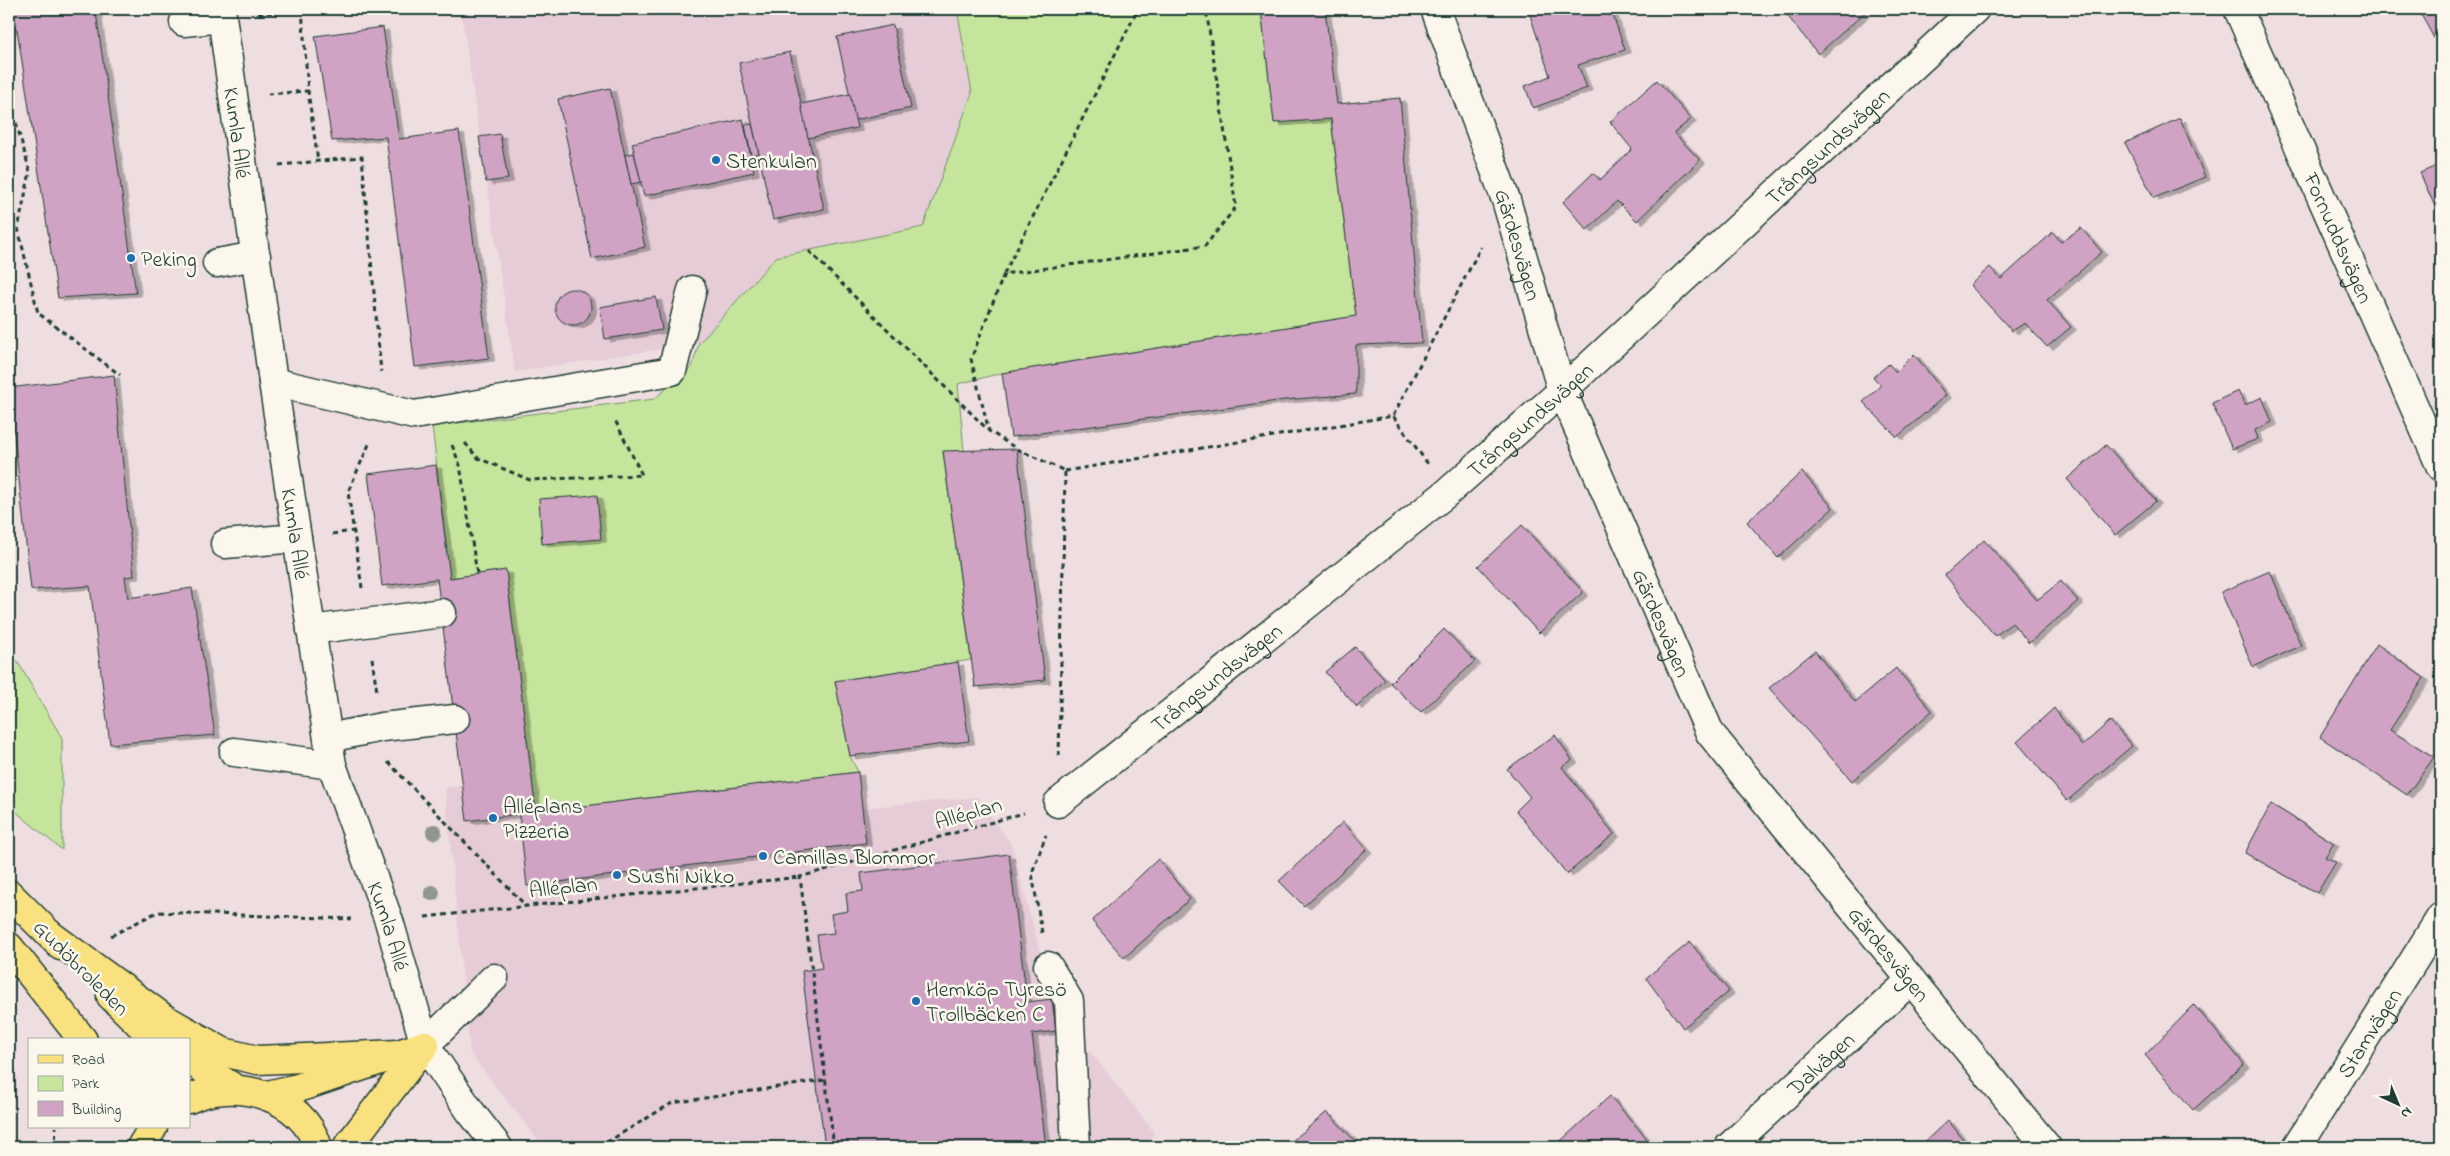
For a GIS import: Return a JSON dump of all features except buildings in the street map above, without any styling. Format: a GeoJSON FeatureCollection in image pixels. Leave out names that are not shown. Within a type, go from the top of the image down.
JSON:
{"type":"FeatureCollection","features":[{"type":"Feature","properties":{"kind":"main road","name":"Gudöbroleden"},"geometry":{"type":"LineString","coordinates":[[9,894],[154,1038]]}},
{"type":"Feature","properties":{"kind":"main road"},"geometry":{"type":"LineString","coordinates":[[49,934],[165,1019],[223,1052],[258,1060],[399,1054]]}},
{"type":"Feature","properties":{"kind":"main road","name":"Gudöbroleden"},"geometry":{"type":"LineString","coordinates":[[9,947],[81,1038]]}},
{"type":"Feature","properties":{"kind":"main road"},"geometry":{"type":"LineString","coordinates":[[267,1095],[298,1088],[426,1045]]}},
{"type":"Feature","properties":{"kind":"main road"},"geometry":{"type":"LineString","coordinates":[[347,1147],[426,1045]]}},
{"type":"Feature","properties":{"kind":"main road"},"geometry":{"type":"LineString","coordinates":[[190,1061],[234,1088]]}},
{"type":"Feature","properties":{"kind":"main road"},"geometry":{"type":"LineString","coordinates":[[190,1098],[203,1092],[234,1088],[267,1095],[289,1108],[306,1125],[318,1147]]}},
{"type":"Feature","properties":{"kind":"main road"},"geometry":{"type":"LineString","coordinates":[[129,1128],[137,1147]]}},
{"type":"Feature","properties":{"kind":"main road"},"geometry":{"type":"LineString","coordinates":[[141,1147],[152,1128]]}},
{"type":"Feature","properties":{"kind":"street","name":"Gärdesvägen"},"geometry":{"type":"LineString","coordinates":[[1435,9],[1506,200],[1562,391],[1710,733],[2047,1147]]}},
{"type":"Feature","properties":{"kind":"street","name":"Trångsundsvägen"},"geometry":{"type":"LineString","coordinates":[[1058,803],[1448,492],[1562,391],[1976,9]]}},
{"type":"Feature","properties":{"kind":"street","name":"Fornuddsvägen"},"geometry":{"type":"LineString","coordinates":[[2238,9],[2441,467]]}},
{"type":"Feature","properties":{"kind":"street"},"geometry":{"type":"LineString","coordinates":[[184,22],[222,13]]}},
{"type":"Feature","properties":{"kind":"street","name":"Kumla Allé"},"geometry":{"type":"LineString","coordinates":[[222,13],[273,382],[332,765],[389,921],[426,1045],[470,1111],[498,1147]]}},
{"type":"Feature","properties":{"kind":"street"},"geometry":{"type":"LineString","coordinates":[[217,263],[256,256]]}},
{"type":"Feature","properties":{"kind":"street"},"geometry":{"type":"LineString","coordinates":[[273,382],[414,415],[672,372],[692,290]]}},
{"type":"Feature","properties":{"kind":"street"},"geometry":{"type":"LineString","coordinates":[[225,544],[297,538]]}},
{"type":"Feature","properties":{"kind":"street"},"geometry":{"type":"LineString","coordinates":[[311,630],[367,621],[442,613]]}},
{"type":"Feature","properties":{"kind":"street"},"geometry":{"type":"LineString","coordinates":[[328,738],[382,727],[455,719]]}},
{"type":"Feature","properties":{"kind":"street"},"geometry":{"type":"LineString","coordinates":[[234,752],[332,765]]}},
{"type":"Feature","properties":{"kind":"street","name":"Stamvägen"},"geometry":{"type":"LineString","coordinates":[[2297,1147],[2441,917]]}},
{"type":"Feature","properties":{"kind":"street"},"geometry":{"type":"LineString","coordinates":[[1048,966],[1069,1001],[1076,1147]]}},
{"type":"Feature","properties":{"kind":"street"},"geometry":{"type":"LineString","coordinates":[[426,1045],[494,978]]}},
{"type":"Feature","properties":{"kind":"street","name":"Dalvägen"},"geometry":{"type":"LineString","coordinates":[[1730,1147],[1911,980]]}},
{"type":"Feature","properties":{"kind":"path"},"geometry":{"type":"LineString","coordinates":[[222,13],[302,9],[308,91],[318,161]]}},
{"type":"Feature","properties":{"kind":"path"},"geometry":{"type":"LineString","coordinates":[[989,431],[971,358],[1004,274],[1138,9]]}},
{"type":"Feature","properties":{"kind":"path"},"geometry":{"type":"LineString","coordinates":[[1004,274],[1206,246],[1236,207],[1206,9]]}},
{"type":"Feature","properties":{"kind":"path"},"geometry":{"type":"LineString","coordinates":[[9,97],[30,172],[18,228],[38,313],[120,375]]}},
{"type":"Feature","properties":{"kind":"path"},"geometry":{"type":"LineString","coordinates":[[243,168],[362,157],[385,408],[348,492],[388,761],[526,906]]}},
{"type":"Feature","properties":{"kind":"path"},"geometry":{"type":"LineString","coordinates":[[1393,416],[1506,200]]}},
{"type":"Feature","properties":{"kind":"path"},"geometry":{"type":"LineString","coordinates":[[809,251],[989,431],[1017,449],[1065,471],[1393,416]]}},
{"type":"Feature","properties":{"kind":"path"},"geometry":{"type":"LineString","coordinates":[[440,410],[478,458],[530,480],[642,475],[598,384]]}},
{"type":"Feature","properties":{"kind":"path"},"geometry":{"type":"LineString","coordinates":[[440,410],[460,465],[477,574]]}},
{"type":"Feature","properties":{"kind":"path"},"geometry":{"type":"LineString","coordinates":[[1393,416],[1448,492]]}},
{"type":"Feature","properties":{"kind":"path"},"geometry":{"type":"LineString","coordinates":[[1048,966],[1032,873],[1058,803],[1065,471]]}},
{"type":"Feature","properties":{"kind":"path","name":"Alléplan"},"geometry":{"type":"LineString","coordinates":[[110,936],[156,912],[389,921],[800,877],[1058,803]]}},
{"type":"Feature","properties":{"kind":"path"},"geometry":{"type":"LineString","coordinates":[[800,877],[834,1147]]}},
{"type":"Feature","properties":{"kind":"path"},"geometry":{"type":"LineString","coordinates":[[599,1147],[672,1103],[825,1080]]}},
{"type":"Feature","properties":{"kind":"path"},"geometry":{"type":"LineString","coordinates":[[55,1147],[56,1128]]}},
{"type":"Feature","properties":{"kind":"shaded area","name":"Stenkulan"},"geometry":{"type":"Polygon","coordinates":[[[461,9],[957,9],[972,93],[923,227],[776,257],[699,343],[515,372],[461,9]]]}},
{"type":"Feature","properties":{"kind":"shaded area"},"geometry":{"type":"Polygon","coordinates":[[[500,781],[562,837],[977,797],[1011,844],[1055,1007],[1153,1131],[1150,1147],[543,1147],[470,1053],[445,788],[500,781]]]}},
{"type":"Feature","properties":{"kind":"green space"},"geometry":{"type":"Polygon","coordinates":[[[957,9],[1261,9],[1274,122],[1331,119],[1356,316],[1002,373],[958,384],[964,451],[943,452],[971,660],[835,681],[850,756],[858,772],[536,812],[506,570],[450,578],[432,426],[654,399],[692,367],[699,343],[776,257],[923,227],[972,93],[957,9]]]}},
{"type":"Feature","properties":{"kind":"green space"},"geometry":{"type":"Polygon","coordinates":[[[9,647],[62,738],[62,850],[9,806],[9,647]]]}},
{"type":"Feature","properties":{"kind":"place","name":"Stenkulan"},"geometry":{"type":"Point","coordinates":[716,160]}},
{"type":"Feature","properties":{"kind":"place","name":"Peking"},"geometry":{"type":"Point","coordinates":[131,258]}},
{"type":"Feature","properties":{"kind":"place","name":"Alléplans Pizzeria"},"geometry":{"type":"Point","coordinates":[493,818]}},
{"type":"Feature","properties":{"kind":"place","name":"Camillas Blommor"},"geometry":{"type":"Point","coordinates":[763,856]}},
{"type":"Feature","properties":{"kind":"place","name":"Sushi Nikko"},"geometry":{"type":"Point","coordinates":[617,875]}},
{"type":"Feature","properties":{"kind":"place","name":"Hemköp Tyresö Trollbäcken C"},"geometry":{"type":"Point","coordinates":[916,1001]}}]}
